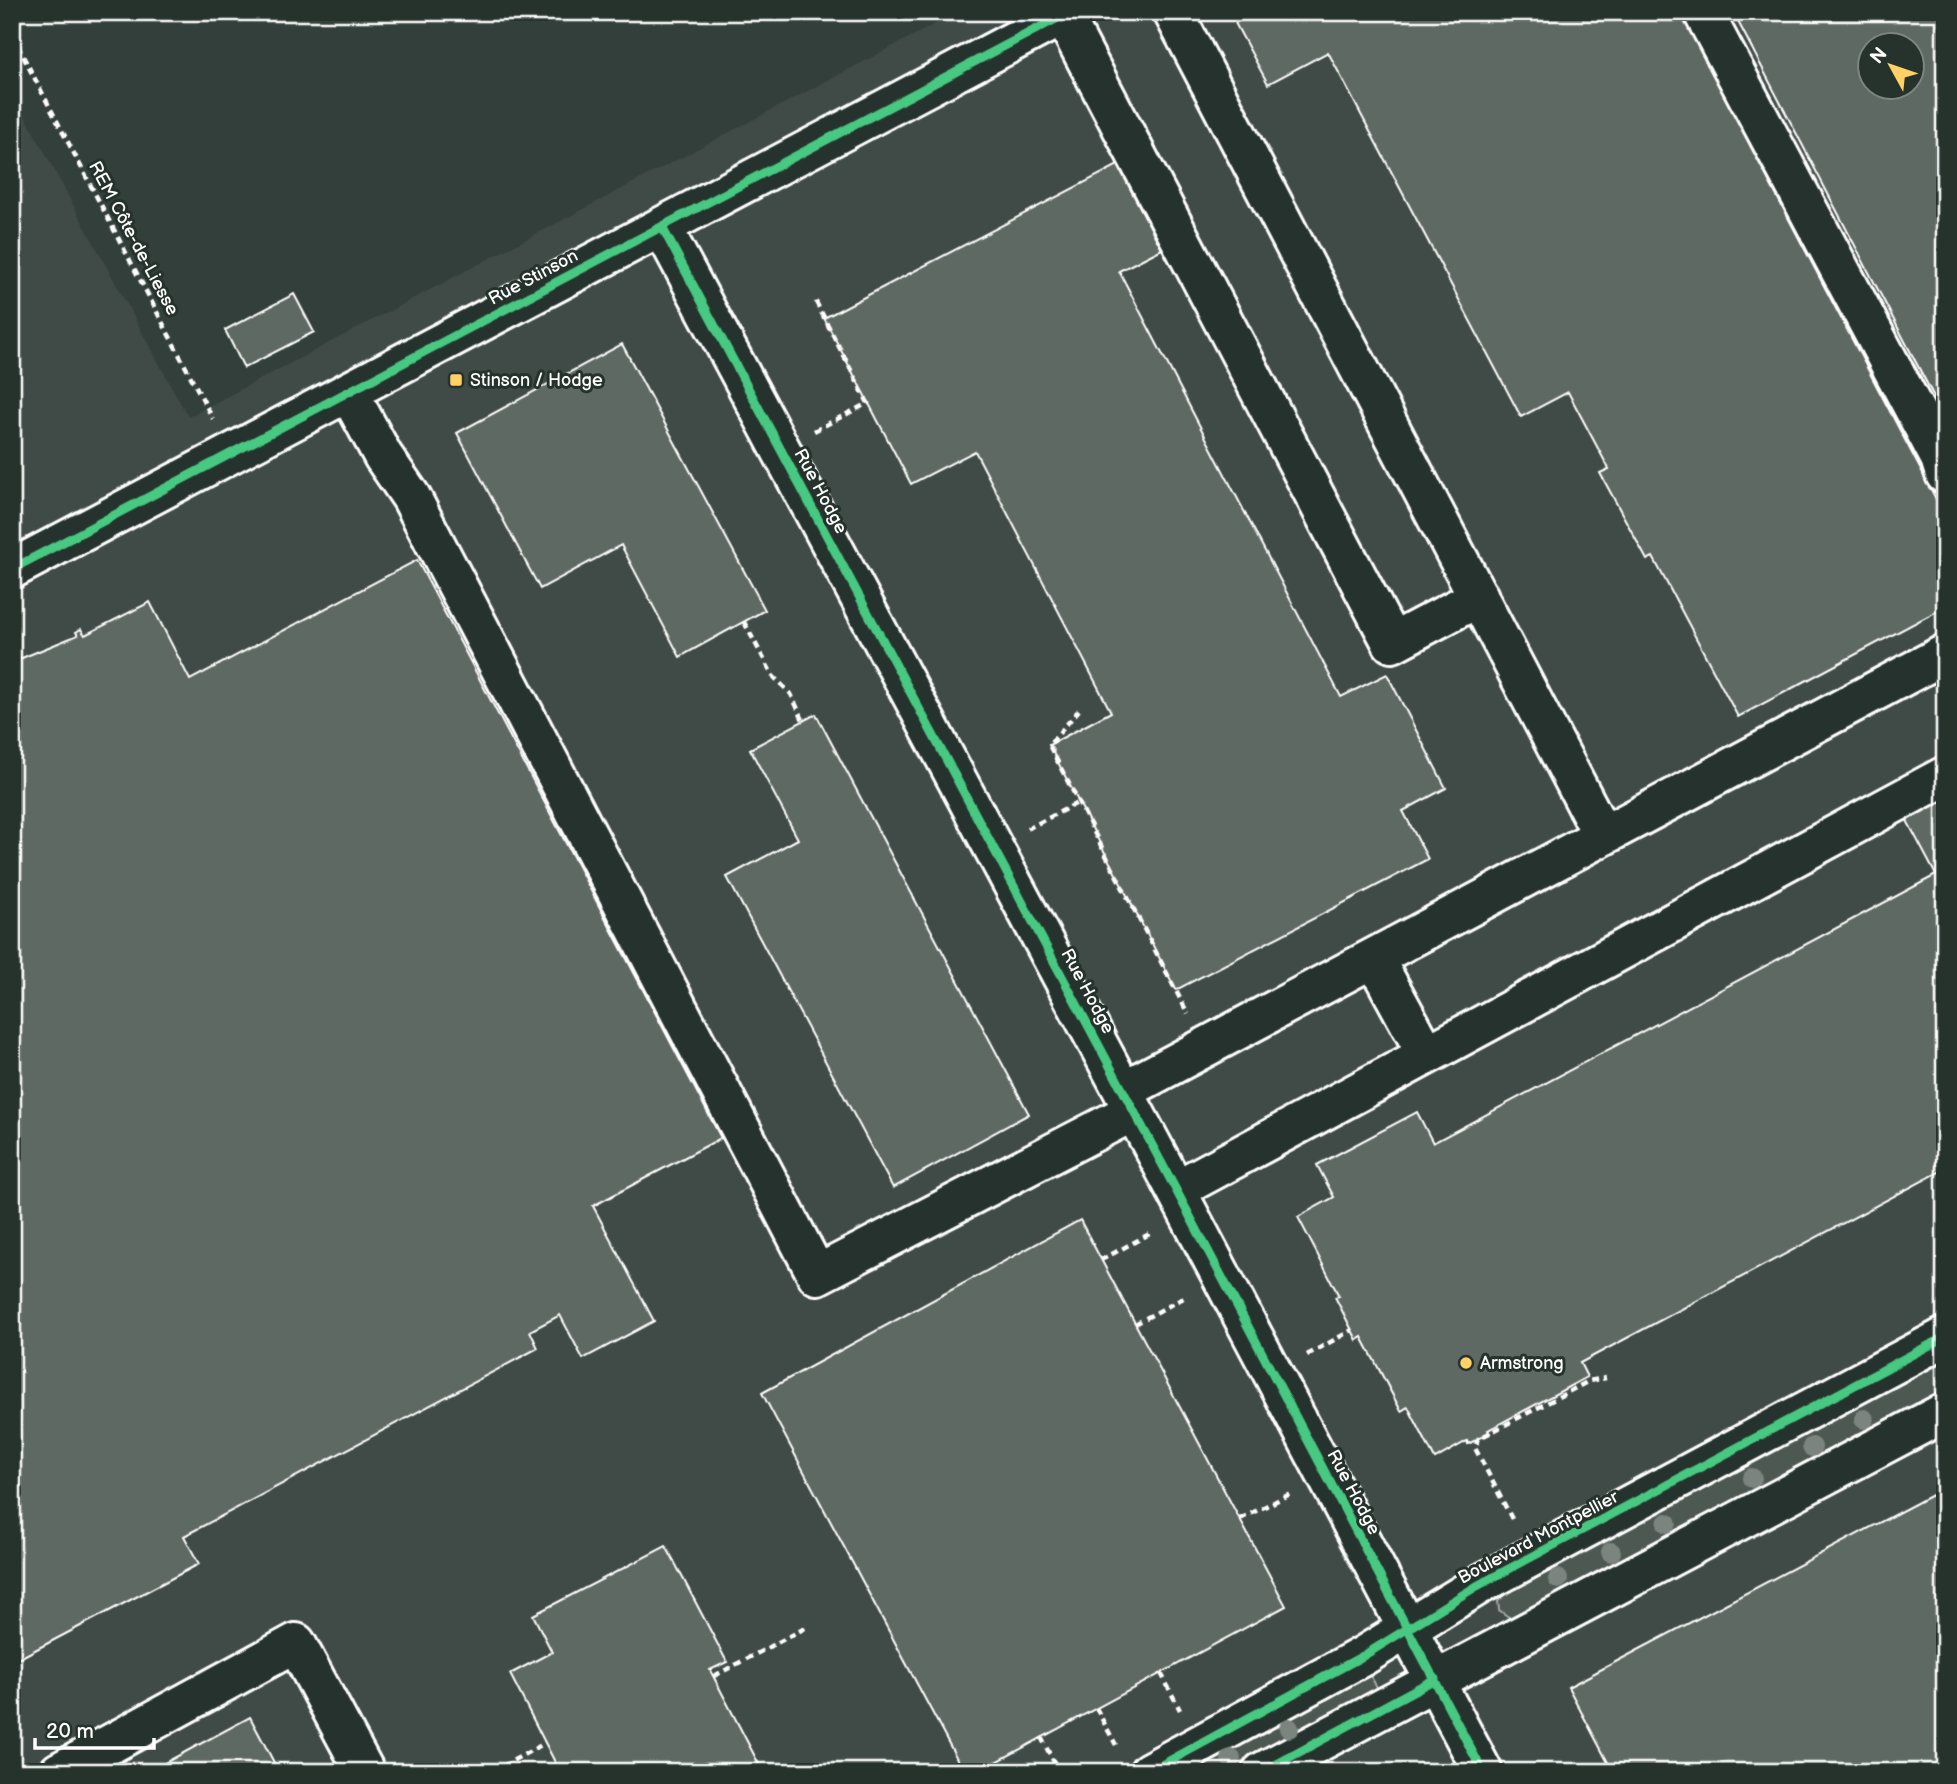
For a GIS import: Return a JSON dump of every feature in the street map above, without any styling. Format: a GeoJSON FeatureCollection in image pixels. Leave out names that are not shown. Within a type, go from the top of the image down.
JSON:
{"type":"FeatureCollection","features":[{"type":"Feature","properties":{"kind":"street"},"geometry":{"type":"LineString","coordinates":[[1173,12],[1604,836]]}},
{"type":"Feature","properties":{"kind":"street"},"geometry":{"type":"LineString","coordinates":[[1703,12],[1940,458],[1945,474]]}},
{"type":"Feature","properties":{"kind":"street"},"geometry":{"type":"LineString","coordinates":[[1066,14],[1392,643],[1479,597]]}},
{"type":"Feature","properties":{"kind":"street","name":"Rue Stinson"},"geometry":{"type":"LineString","coordinates":[[12,569],[1066,14]]}},
{"type":"Feature","properties":{"kind":"street","name":"Rue Hodge"},"geometry":{"type":"LineString","coordinates":[[662,227],[1129,1101],[1482,1772]]}},
{"type":"Feature","properties":{"kind":"street"},"geometry":{"type":"LineString","coordinates":[[349,393],[383,456],[411,497],[817,1275],[1129,1101],[1374,958],[1945,654]]}},
{"type":"Feature","properties":{"kind":"street"},"geometry":{"type":"LineString","coordinates":[[1176,1190],[1945,776]]}},
{"type":"Feature","properties":{"kind":"street"},"geometry":{"type":"LineString","coordinates":[[1374,958],[1427,1055]]}},
{"type":"Feature","properties":{"kind":"street","name":"Boulevard Montpellier"},"geometry":{"type":"LineString","coordinates":[[1149,1772],[1363,1656],[1497,1575],[1945,1337]]}},
{"type":"Feature","properties":{"kind":"street"},"geometry":{"type":"LineString","coordinates":[[1262,1772],[1945,1412]]}},
{"type":"Feature","properties":{"kind":"street"},"geometry":{"type":"LineString","coordinates":[[59,1772],[296,1643],[365,1772]]}},
{"type":"Feature","properties":{"kind":"path"},"geometry":{"type":"LineString","coordinates":[[813,432],[868,403],[815,300]]}},
{"type":"Feature","properties":{"kind":"path"},"geometry":{"type":"LineString","coordinates":[[744,622],[773,676],[791,694],[803,720]]}},
{"type":"Feature","properties":{"kind":"path"},"geometry":{"type":"LineString","coordinates":[[1079,710],[1049,744],[1176,990]]}},
{"type":"Feature","properties":{"kind":"path"},"geometry":{"type":"LineString","coordinates":[[1024,830],[1079,802]]}},
{"type":"Feature","properties":{"kind":"path"},"geometry":{"type":"LineString","coordinates":[[1101,1260],[1155,1231]]}},
{"type":"Feature","properties":{"kind":"path"},"geometry":{"type":"LineString","coordinates":[[1135,1324],[1189,1295]]}},
{"type":"Feature","properties":{"kind":"path"},"geometry":{"type":"LineString","coordinates":[[1303,1357],[1352,1330]]}},
{"type":"Feature","properties":{"kind":"path"},"geometry":{"type":"LineString","coordinates":[[1512,1519],[1475,1448],[1478,1439],[1589,1381],[1606,1378]]}},
{"type":"Feature","properties":{"kind":"path"},"geometry":{"type":"LineString","coordinates":[[1240,1519],[1293,1492]]}},
{"type":"Feature","properties":{"kind":"path"},"geometry":{"type":"LineString","coordinates":[[714,1676],[809,1626]]}},
{"type":"Feature","properties":{"kind":"path"},"geometry":{"type":"LineString","coordinates":[[1161,1673],[1181,1711]]}},
{"type":"Feature","properties":{"kind":"path"},"geometry":{"type":"LineString","coordinates":[[1096,1708],[1116,1745]]}},
{"type":"Feature","properties":{"kind":"path"},"geometry":{"type":"LineString","coordinates":[[1041,1737],[1059,1772]]}},
{"type":"Feature","properties":{"kind":"path"},"geometry":{"type":"LineString","coordinates":[[492,1772],[545,1743]]}},
{"type":"Feature","properties":{"kind":"shaded area"},"geometry":{"type":"Polygon","coordinates":[[[958,12],[1945,12],[1945,1772],[12,1772],[12,92],[188,417],[958,12]]]}},
{"type":"Feature","properties":{"kind":"shaded area"},"geometry":{"type":"Polygon","coordinates":[[[1945,1361],[1945,1391],[1519,1616],[1510,1618],[1499,1610],[1498,1601],[1514,1588],[1945,1361]]]}},
{"type":"Feature","properties":{"kind":"shaded area"},"geometry":{"type":"Polygon","coordinates":[[[1364,1675],[1371,1677],[1378,1689],[1369,1701],[1237,1772],[1178,1772],[1364,1675]]]}},
{"type":"Feature","properties":{"kind":"building"},"geometry":{"type":"Polygon","coordinates":[[[1255,12],[1680,12],[1945,516],[1945,607],[1738,717],[1653,557],[1647,560],[1600,473],[1609,469],[1568,392],[1521,417],[1328,52],[1268,84],[1235,23],[1255,12]]]}},
{"type":"Feature","properties":{"kind":"building"},"geometry":{"type":"Polygon","coordinates":[[[1733,12],[1945,12],[1945,418],[1733,12]]]}},
{"type":"Feature","properties":{"kind":"building"},"geometry":{"type":"Polygon","coordinates":[[[1118,165],[1162,249],[1119,271],[1341,697],[1387,674],[1446,788],[1403,811],[1428,859],[1176,990],[1049,745],[1111,712],[975,451],[911,484],[824,318],[1118,165]]]}},
{"type":"Feature","properties":{"kind":"building"},"geometry":{"type":"Polygon","coordinates":[[[294,294],[314,332],[244,368],[225,330],[294,294]]]}},
{"type":"Feature","properties":{"kind":"building"},"geometry":{"type":"Polygon","coordinates":[[[622,344],[765,610],[680,657],[621,545],[540,589],[457,433],[622,344]]]}},
{"type":"Feature","properties":{"kind":"building"},"geometry":{"type":"Polygon","coordinates":[[[417,560],[721,1138],[593,1206],[654,1321],[583,1359],[560,1315],[530,1331],[538,1348],[184,1536],[199,1564],[12,1662],[12,662],[78,635],[76,632],[81,629],[85,635],[150,602],[190,680],[417,560]]]}},
{"type":"Feature","properties":{"kind":"building"},"geometry":{"type":"Polygon","coordinates":[[[816,714],[1029,1114],[893,1188],[727,877],[798,839],[750,749],[816,714]]]}},
{"type":"Feature","properties":{"kind":"building"},"geometry":{"type":"Polygon","coordinates":[[[1945,791],[1945,1169],[1580,1363],[1587,1377],[1488,1430],[1490,1433],[1468,1444],[1467,1441],[1435,1459],[1408,1407],[1401,1411],[1362,1337],[1357,1340],[1335,1297],[1339,1296],[1298,1217],[1334,1197],[1317,1165],[1417,1112],[1433,1143],[1936,875],[1903,813],[1945,791]]]}},
{"type":"Feature","properties":{"kind":"building"},"geometry":{"type":"Polygon","coordinates":[[[1080,1220],[1286,1606],[978,1772],[964,1772],[762,1393],[1080,1220]]]}},
{"type":"Feature","properties":{"kind":"building"},"geometry":{"type":"Polygon","coordinates":[[[1945,1488],[1945,1772],[1613,1772],[1568,1687],[1945,1488]]]}},
{"type":"Feature","properties":{"kind":"building"},"geometry":{"type":"Polygon","coordinates":[[[666,1546],[727,1662],[710,1670],[763,1772],[560,1772],[510,1674],[552,1652],[533,1615],[666,1546]]]}},
{"type":"Feature","properties":{"kind":"building"},"geometry":{"type":"Polygon","coordinates":[[[250,1717],[279,1772],[148,1772],[250,1717]]]}},
{"type":"Feature","properties":{"kind":"building"},"geometry":{"type":"Polygon","coordinates":[[[337,1762],[342,1772],[319,1772],[337,1762]]]}},
{"type":"Feature","properties":{"kind":"cycle path"},"geometry":{"type":"LineString","coordinates":[[12,569],[1069,12]]}},
{"type":"Feature","properties":{"kind":"cycle path"},"geometry":{"type":"LineString","coordinates":[[662,227],[1483,1772]]}},
{"type":"Feature","properties":{"kind":"cycle path"},"geometry":{"type":"LineString","coordinates":[[1149,1772],[1363,1656],[1477,1586],[1945,1337]]}},
{"type":"Feature","properties":{"kind":"cycle path"},"geometry":{"type":"LineString","coordinates":[[1262,1772],[1435,1679]]}},
{"type":"Feature","properties":{"kind":"place","name":"Stinson / Hodge"},"geometry":{"type":"Point","coordinates":[456,380]}},
{"type":"Feature","properties":{"kind":"place","name":"Armstrong"},"geometry":{"type":"Point","coordinates":[1466,1363]}}]}
